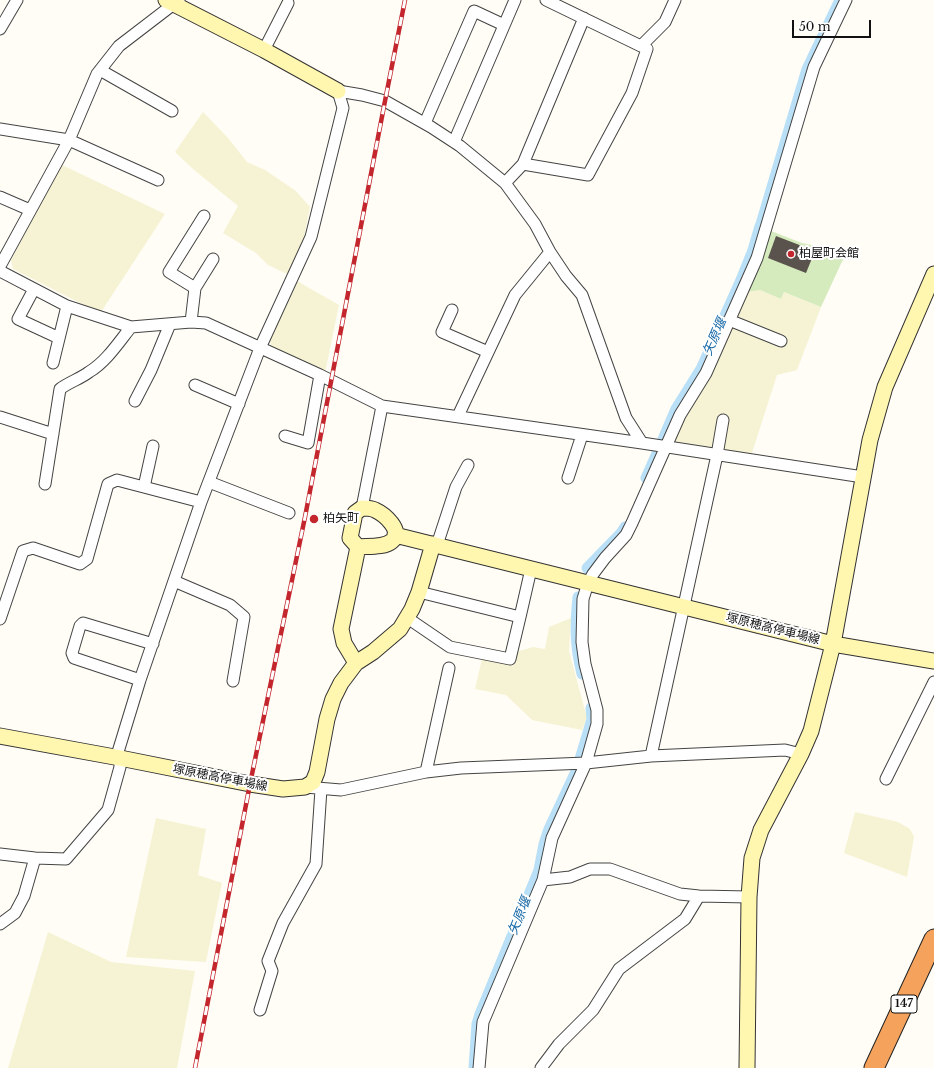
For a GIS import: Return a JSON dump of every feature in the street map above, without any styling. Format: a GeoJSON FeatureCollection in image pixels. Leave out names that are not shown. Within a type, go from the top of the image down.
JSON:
{"type":"FeatureCollection","features":[{"type":"Feature","properties":{"kind":"highway","name":"147"},"geometry":{"type":"LineString","coordinates":[[874,1068],[934,939]]}},
{"type":"Feature","properties":{"kind":"main road"},"geometry":{"type":"LineString","coordinates":[[173,2],[264,50],[338,92]]}},
{"type":"Feature","properties":{"kind":"main road","name":"塚原穂高停車場線"},"geometry":{"type":"LineString","coordinates":[[395,535],[833,644],[870,440],[885,387],[934,276]]}},
{"type":"Feature","properties":{"kind":"main road"},"geometry":{"type":"LineString","coordinates":[[362,508],[374,509],[394,526],[395,535],[392,541],[380,546],[358,547],[350,538],[355,513],[362,508]]}},
{"type":"Feature","properties":{"kind":"main road"},"geometry":{"type":"LineString","coordinates":[[305,788],[313,782],[317,772],[327,719],[333,699],[341,683],[356,663],[387,641],[400,628],[419,592],[435,545]]}},
{"type":"Feature","properties":{"kind":"main road"},"geometry":{"type":"LineString","coordinates":[[356,663],[344,642],[341,630],[358,547]]}},
{"type":"Feature","properties":{"kind":"main road"},"geometry":{"type":"LineString","coordinates":[[747,1068],[749,897],[752,858],[760,830],[801,754],[811,731],[833,644],[934,660]]}},
{"type":"Feature","properties":{"kind":"main road","name":"塚原穂高停車場線"},"geometry":{"type":"LineString","coordinates":[[0,736],[250,784],[283,789],[305,788]]}},
{"type":"Feature","properties":{"kind":"street"},"geometry":{"type":"LineString","coordinates":[[0,29],[17,0]]}},
{"type":"Feature","properties":{"kind":"street"},"geometry":{"type":"LineString","coordinates":[[454,142],[515,0]]}},
{"type":"Feature","properties":{"kind":"street"},"geometry":{"type":"LineString","coordinates":[[523,164],[588,175],[632,92],[647,49],[546,0]]}},
{"type":"Feature","properties":{"kind":"street"},"geometry":{"type":"LineString","coordinates":[[641,46],[665,22],[675,0]]}},
{"type":"Feature","properties":{"kind":"street"},"geometry":{"type":"LineString","coordinates":[[480,1068],[483,1022],[543,880],[552,838],[586,763],[597,724],[597,710],[585,664],[582,642],[583,599],[588,583],[605,558],[626,535],[680,415],[706,372],[757,258],[814,67],[846,0]]}},
{"type":"Feature","properties":{"kind":"street"},"geometry":{"type":"LineString","coordinates":[[264,50],[290,1]]}},
{"type":"Feature","properties":{"kind":"street"},"geometry":{"type":"LineString","coordinates":[[0,266],[69,140],[97,74],[119,46],[173,2]]}},
{"type":"Feature","properties":{"kind":"street"},"geometry":{"type":"LineString","coordinates":[[425,123],[474,11],[504,25]]}},
{"type":"Feature","properties":{"kind":"street"},"geometry":{"type":"LineString","coordinates":[[505,183],[523,164],[584,18]]}},
{"type":"Feature","properties":{"kind":"street"},"geometry":{"type":"LineString","coordinates":[[100,70],[172,111]]}},
{"type":"Feature","properties":{"kind":"street"},"geometry":{"type":"LineString","coordinates":[[0,854],[35,858],[66,859],[108,810],[120,767],[118,752],[140,680],[201,502],[260,348],[311,237],[343,108],[338,92],[362,95],[385,101],[425,123],[454,142],[505,183],[535,224],[550,252],[566,276],[582,295],[626,418],[642,443]]}},
{"type":"Feature","properties":{"kind":"street"},"geometry":{"type":"LineString","coordinates":[[0,130],[69,140],[158,180]]}},
{"type":"Feature","properties":{"kind":"street"},"geometry":{"type":"LineString","coordinates":[[0,197],[30,210]]}},
{"type":"Feature","properties":{"kind":"street"},"geometry":{"type":"LineString","coordinates":[[195,288],[169,272],[204,216]]}},
{"type":"Feature","properties":{"kind":"street"},"geometry":{"type":"LineString","coordinates":[[458,416],[515,295],[550,252]]}},
{"type":"Feature","properties":{"kind":"street"},"geometry":{"type":"LineString","coordinates":[[191,322],[195,288],[213,259]]}},
{"type":"Feature","properties":{"kind":"street"},"geometry":{"type":"LineString","coordinates":[[0,271],[67,306],[131,327],[191,322],[206,323],[320,375],[382,406],[642,443],[666,448],[864,477]]}},
{"type":"Feature","properties":{"kind":"street"},"geometry":{"type":"LineString","coordinates":[[34,289],[18,319],[60,338]]}},
{"type":"Feature","properties":{"kind":"street"},"geometry":{"type":"LineString","coordinates":[[53,363],[67,306]]}},
{"type":"Feature","properties":{"kind":"street"},"geometry":{"type":"LineString","coordinates":[[452,310],[442,332],[488,352]]}},
{"type":"Feature","properties":{"kind":"street"},"geometry":{"type":"LineString","coordinates":[[729,320],[781,341]]}},
{"type":"Feature","properties":{"kind":"street"},"geometry":{"type":"LineString","coordinates":[[135,401],[151,370],[170,324]]}},
{"type":"Feature","properties":{"kind":"street"},"geometry":{"type":"LineString","coordinates":[[45,484],[60,389],[68,383],[90,372],[111,352],[131,327]]}},
{"type":"Feature","properties":{"kind":"street"},"geometry":{"type":"LineString","coordinates":[[285,436],[308,443],[320,375]]}},
{"type":"Feature","properties":{"kind":"street"},"geometry":{"type":"LineString","coordinates":[[195,385],[238,404]]}},
{"type":"Feature","properties":{"kind":"street"},"geometry":{"type":"LineString","coordinates":[[362,508],[382,406]]}},
{"type":"Feature","properties":{"kind":"street"},"geometry":{"type":"LineString","coordinates":[[0,417],[52,434]]}},
{"type":"Feature","properties":{"kind":"street"},"geometry":{"type":"LineString","coordinates":[[651,756],[724,420]]}},
{"type":"Feature","properties":{"kind":"street"},"geometry":{"type":"LineString","coordinates":[[568,478],[582,435]]}},
{"type":"Feature","properties":{"kind":"street"},"geometry":{"type":"LineString","coordinates":[[144,487],[154,446]]}},
{"type":"Feature","properties":{"kind":"street"},"geometry":{"type":"LineString","coordinates":[[435,545],[456,487],[468,465]]}},
{"type":"Feature","properties":{"kind":"street"},"geometry":{"type":"LineString","coordinates":[[0,619],[23,551],[33,548],[80,564],[87,559],[108,484],[117,480],[201,502]]}},
{"type":"Feature","properties":{"kind":"street"},"geometry":{"type":"LineString","coordinates":[[209,482],[289,512]]}},
{"type":"Feature","properties":{"kind":"street"},"geometry":{"type":"LineString","coordinates":[[406,617],[450,647],[510,659],[531,569]]}},
{"type":"Feature","properties":{"kind":"street"},"geometry":{"type":"LineString","coordinates":[[174,581],[230,604],[244,616],[232,681]]}},
{"type":"Feature","properties":{"kind":"street"},"geometry":{"type":"LineString","coordinates":[[419,592],[520,616]]}},
{"type":"Feature","properties":{"kind":"street"},"geometry":{"type":"LineString","coordinates":[[140,680],[74,658],[72,653],[80,626],[83,623],[153,644]]}},
{"type":"Feature","properties":{"kind":"street"},"geometry":{"type":"LineString","coordinates":[[426,772],[448,668]]}},
{"type":"Feature","properties":{"kind":"street"},"geometry":{"type":"LineString","coordinates":[[886,779],[934,682]]}},
{"type":"Feature","properties":{"kind":"street"},"geometry":{"type":"LineString","coordinates":[[305,788],[341,790],[426,772],[461,768],[586,763],[651,756],[785,750],[801,754]]}},
{"type":"Feature","properties":{"kind":"street"},"geometry":{"type":"LineString","coordinates":[[260,1010],[272,971],[268,961],[283,923],[316,864],[321,789]]}},
{"type":"Feature","properties":{"kind":"street"},"geometry":{"type":"LineString","coordinates":[[0,924],[15,913],[24,896],[35,858]]}},
{"type":"Feature","properties":{"kind":"street"},"geometry":{"type":"LineString","coordinates":[[543,880],[570,877],[590,869],[610,869],[680,894],[749,897]]}},
{"type":"Feature","properties":{"kind":"street"},"geometry":{"type":"LineString","coordinates":[[541,1068],[560,1044],[593,1010],[619,970],[685,919],[699,896]]}},
{"type":"Feature","properties":{"kind":"shaded area"},"geometry":{"type":"Polygon","coordinates":[[[203,112],[228,138],[247,162],[265,170],[296,191],[310,207],[303,242],[287,274],[268,265],[256,253],[223,233],[238,206],[175,152],[203,112]]]}},
{"type":"Feature","properties":{"kind":"shaded area"},"geometry":{"type":"Polygon","coordinates":[[[60,164],[165,214],[101,312],[94,310],[13,269],[11,260],[60,164]]]}},
{"type":"Feature","properties":{"kind":"shaded area"},"geometry":{"type":"Polygon","coordinates":[[[297,281],[339,305],[325,373],[272,347],[269,339],[297,281]]]}},
{"type":"Feature","properties":{"kind":"shaded area"},"geometry":{"type":"Polygon","coordinates":[[[760,290],[781,299],[784,292],[821,307],[797,370],[777,375],[751,456],[673,444],[747,292],[760,290]]]}},
{"type":"Feature","properties":{"kind":"shaded area"},"geometry":{"type":"Polygon","coordinates":[[[571,618],[569,651],[587,718],[582,730],[532,720],[506,695],[475,689],[482,659],[512,664],[516,652],[533,647],[545,649],[549,627],[571,618]]]}},
{"type":"Feature","properties":{"kind":"shaded area"},"geometry":{"type":"Polygon","coordinates":[[[855,812],[898,822],[910,829],[914,837],[907,877],[844,853],[855,812]]]}},
{"type":"Feature","properties":{"kind":"shaded area"},"geometry":{"type":"Polygon","coordinates":[[[156,818],[206,829],[198,875],[222,883],[206,962],[126,957],[156,818]]]}},
{"type":"Feature","properties":{"kind":"shaded area"},"geometry":{"type":"Polygon","coordinates":[[[48,932],[111,962],[195,971],[177,1068],[8,1068],[48,932]]]}},
{"type":"Feature","properties":{"kind":"green space"},"geometry":{"type":"Polygon","coordinates":[[[771,231],[802,243],[830,249],[845,255],[821,307],[784,292],[781,299],[760,290],[747,292],[771,231]]]}},
{"type":"Feature","properties":{"kind":"building","name":"柏屋町会館"},"geometry":{"type":"Polygon","coordinates":[[[776,236],[815,251],[806,273],[768,258],[776,236]]]}},
{"type":"Feature","properties":{"kind":"waterway","name":"矢原堰"},"geometry":{"type":"LineString","coordinates":[[761,224],[807,69],[840,0]]}},
{"type":"Feature","properties":{"kind":"waterway","name":"矢原堰"},"geometry":{"type":"LineString","coordinates":[[661,444],[676,409],[701,369],[741,280],[753,250],[760,226]]}},
{"type":"Feature","properties":{"kind":"waterway","name":"矢原堰"},"geometry":{"type":"LineString","coordinates":[[646,478],[658,451]]}},
{"type":"Feature","properties":{"kind":"waterway","name":"矢原堰"},"geometry":{"type":"LineString","coordinates":[[587,568],[625,527]]}},
{"type":"Feature","properties":{"kind":"waterway","name":"矢原堰"},"geometry":{"type":"LineString","coordinates":[[578,597],[576,636],[582,674]]}},
{"type":"Feature","properties":{"kind":"waterway","name":"矢原堰"},"geometry":{"type":"LineString","coordinates":[[580,759],[592,719],[591,708]]}},
{"type":"Feature","properties":{"kind":"waterway","name":"矢原堰"},"geometry":{"type":"LineString","coordinates":[[474,1068],[477,1024],[480,1014],[539,870],[544,844],[549,829],[578,767]]}},
{"type":"Feature","properties":{"kind":"railway"},"geometry":{"type":"LineString","coordinates":[[195,1068],[250,784],[305,517],[405,0]]}},
{"type":"Feature","properties":{"kind":"place","name":"柏屋町会館"},"geometry":{"type":"Point","coordinates":[791,254]}},
{"type":"Feature","properties":{"kind":"place","name":"柏矢町"},"geometry":{"type":"Point","coordinates":[314,519]}}]}
